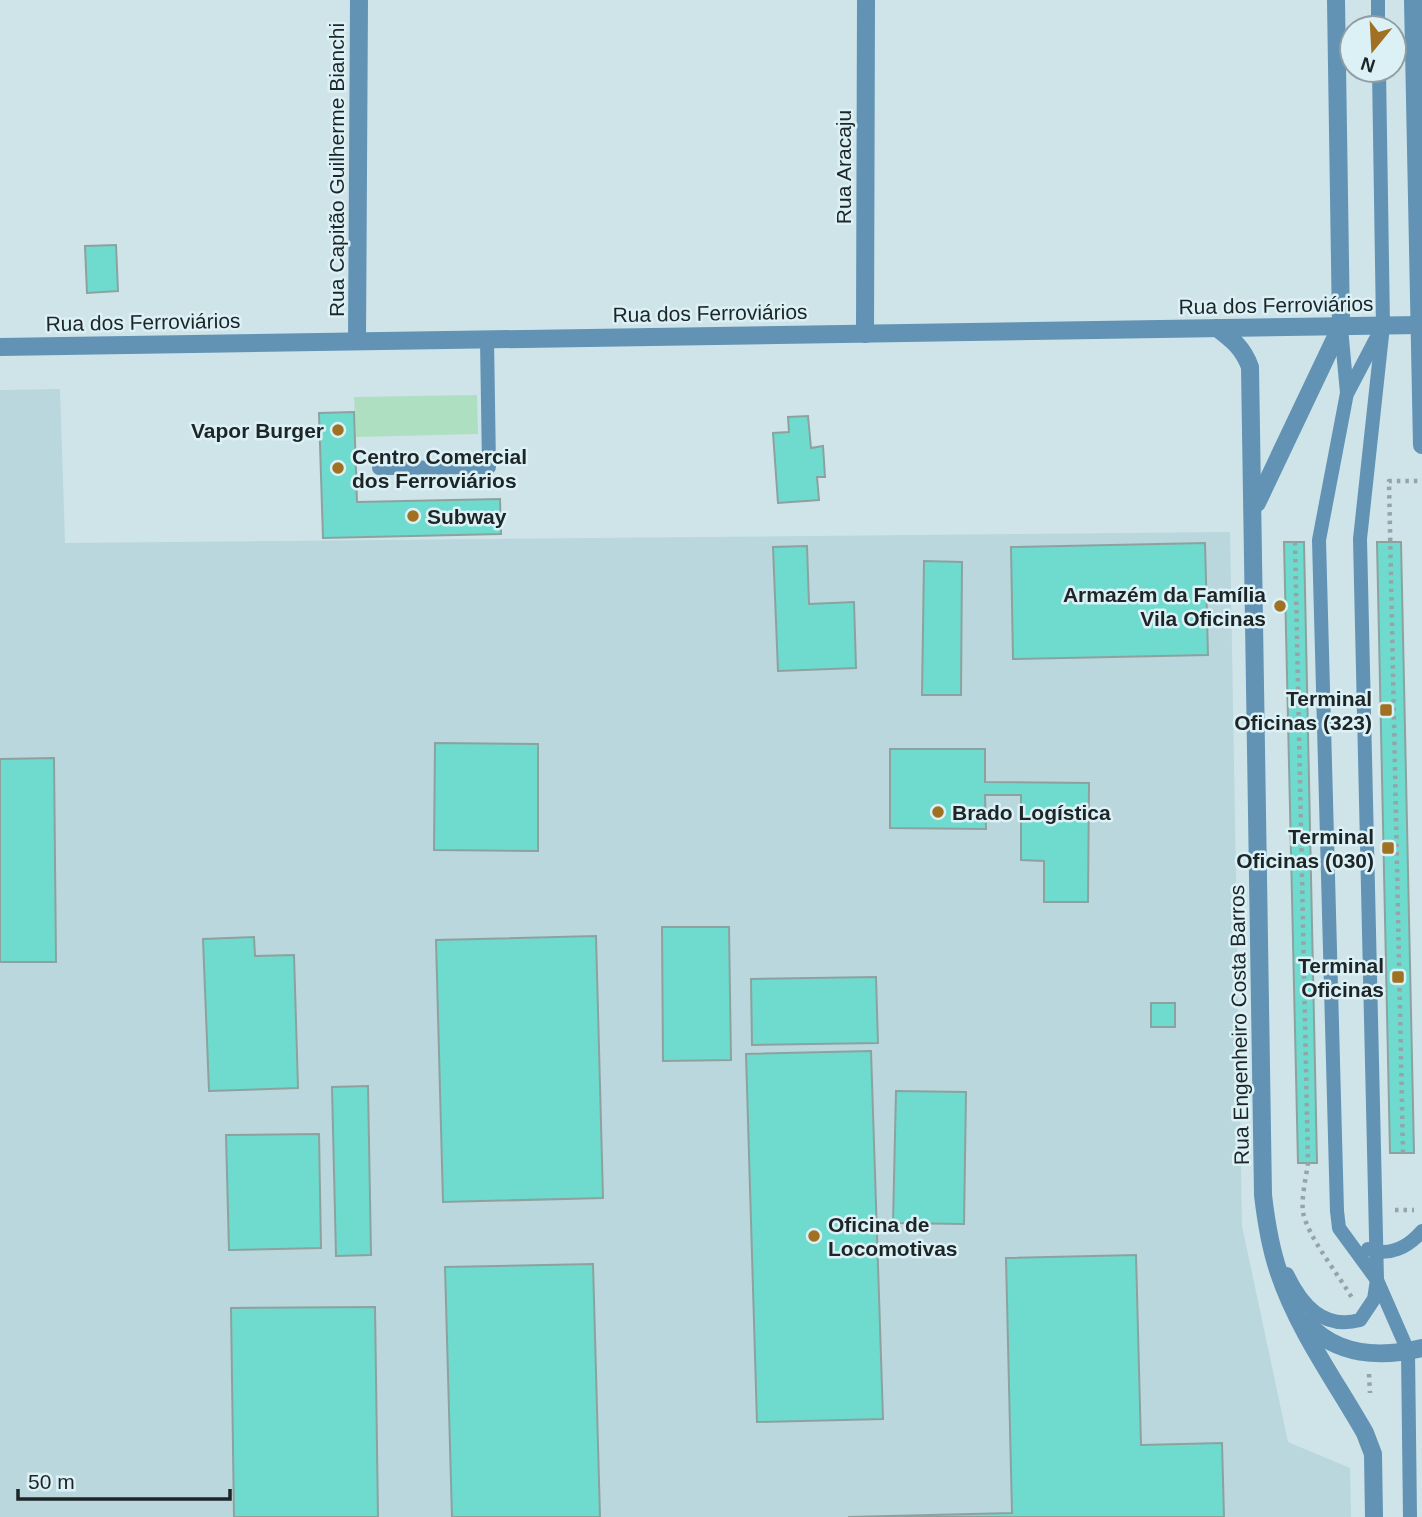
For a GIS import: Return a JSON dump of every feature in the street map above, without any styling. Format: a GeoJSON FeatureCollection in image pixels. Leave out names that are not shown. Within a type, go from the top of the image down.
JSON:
{"type":"FeatureCollection","features":[{"type":"Feature","properties":{"kind":"street","name":"Rua Capitão Guilherme Bianchi"},"geometry":{"type":"LineString","coordinates":[[357,341],[359,0]]}},
{"type":"Feature","properties":{"kind":"street","name":"Rua Aracaju"},"geometry":{"type":"LineString","coordinates":[[865,334],[866,0]]}},
{"type":"Feature","properties":{"kind":"street","name":"Rua Engenheiro Costa Barros"},"geometry":{"type":"LineString","coordinates":[[1255,508],[1340,326],[1336,0]]}},
{"type":"Feature","properties":{"kind":"street"},"geometry":{"type":"LineString","coordinates":[[1413,0],[1418,50],[1422,445]]}},
{"type":"Feature","properties":{"kind":"street","name":"Rua dos Ferroviários"},"geometry":{"type":"LineString","coordinates":[[0,347],[1420,325]]}},
{"type":"Feature","properties":{"kind":"street","name":"Rua Engenheiro Costa Barros"},"geometry":{"type":"LineString","coordinates":[[1216,328],[1245,352],[1250,367],[1255,508],[1263,1195],[1268,1233],[1279,1275],[1295,1310],[1365,1433],[1373,1454],[1374,1517]]}},
{"type":"Feature","properties":{"kind":"street"},"geometry":{"type":"LineString","coordinates":[[1295,1310],[1317,1334],[1342,1348],[1368,1355],[1415,1350]]}},
{"type":"Feature","properties":{"kind":"lane"},"geometry":{"type":"LineString","coordinates":[[1268,1233],[1298,1297],[1317,1315],[1338,1323],[1360,1320],[1374,1299],[1377,1280],[1360,539],[1383,326],[1379,84]]}},
{"type":"Feature","properties":{"kind":"lane"},"geometry":{"type":"LineString","coordinates":[[1340,326],[1347,393],[1319,540],[1339,1228],[1377,1280],[1415,1350],[1410,1517]]}},
{"type":"Feature","properties":{"kind":"lane"},"geometry":{"type":"LineString","coordinates":[[1347,393],[1383,326]]}},
{"type":"Feature","properties":{"kind":"lane"},"geometry":{"type":"LineString","coordinates":[[379,468],[489,467],[487,339]]}},
{"type":"Feature","properties":{"kind":"lane"},"geometry":{"type":"LineString","coordinates":[[1339,1228],[1355,1244],[1376,1252],[1395,1250],[1412,1242],[1422,1231]]}},
{"type":"Feature","properties":{"kind":"path"},"geometry":{"type":"LineString","coordinates":[[1403,1153],[1390,481],[1422,481]]}},
{"type":"Feature","properties":{"kind":"path"},"geometry":{"type":"LineString","coordinates":[[1295,542],[1308,1163]]}},
{"type":"Feature","properties":{"kind":"shaded area"},"geometry":{"type":"Polygon","coordinates":[[[60,389],[65,543],[1230,532],[1242,1226],[1288,1442],[1350,1468],[1351,1517],[0,1517],[0,390],[60,389]]]}},
{"type":"Feature","properties":{"kind":"green space"},"geometry":{"type":"Polygon","coordinates":[[[477,395],[478,434],[356,437],[354,397],[477,395]]]}},
{"type":"Feature","properties":{"kind":"building"},"geometry":{"type":"Polygon","coordinates":[[[116,245],[118,291],[87,293],[85,246],[116,245]]]}},
{"type":"Feature","properties":{"kind":"building","name":"Centro Comercial dos Ferroviários"},"geometry":{"type":"Polygon","coordinates":[[[354,412],[357,502],[500,499],[501,534],[323,538],[319,413],[354,412]]]}},
{"type":"Feature","properties":{"kind":"building"},"geometry":{"type":"Polygon","coordinates":[[[808,416],[811,448],[823,446],[825,477],[817,477],[819,500],[778,503],[773,433],[789,432],[788,417],[808,416]]]}},
{"type":"Feature","properties":{"kind":"building","name":"Terminal Oficinas"},"geometry":{"type":"Polygon","coordinates":[[[1284,542],[1304,542],[1317,1163],[1298,1163],[1284,542]]]}},
{"type":"Feature","properties":{"kind":"building","name":"Terminal Oficinas"},"geometry":{"type":"Polygon","coordinates":[[[1377,542],[1401,542],[1414,1153],[1390,1153],[1377,542]]]}},
{"type":"Feature","properties":{"kind":"building"},"geometry":{"type":"Polygon","coordinates":[[[1205,543],[1208,655],[1013,659],[1011,547],[1205,543]]]}},
{"type":"Feature","properties":{"kind":"building"},"geometry":{"type":"Polygon","coordinates":[[[807,546],[809,604],[854,602],[856,668],[778,671],[773,547],[807,546]]]}},
{"type":"Feature","properties":{"kind":"building"},"geometry":{"type":"Polygon","coordinates":[[[924,561],[962,562],[961,695],[922,695],[924,561]]]}},
{"type":"Feature","properties":{"kind":"building"},"geometry":{"type":"Polygon","coordinates":[[[435,743],[538,744],[538,851],[434,850],[435,743]]]}},
{"type":"Feature","properties":{"kind":"building","name":"Brado Logística"},"geometry":{"type":"Polygon","coordinates":[[[890,749],[985,749],[985,782],[1089,783],[1088,902],[1044,902],[1044,861],[1021,860],[1021,795],[985,795],[986,829],[890,828],[890,749]]]}},
{"type":"Feature","properties":{"kind":"building"},"geometry":{"type":"Polygon","coordinates":[[[54,758],[56,962],[0,962],[0,759],[54,758]]]}},
{"type":"Feature","properties":{"kind":"building"},"geometry":{"type":"Polygon","coordinates":[[[662,927],[729,927],[731,1060],[663,1061],[662,927]]]}},
{"type":"Feature","properties":{"kind":"building"},"geometry":{"type":"Polygon","coordinates":[[[596,936],[603,1198],[443,1202],[436,940],[596,936]]]}},
{"type":"Feature","properties":{"kind":"building"},"geometry":{"type":"Polygon","coordinates":[[[254,937],[255,956],[294,955],[298,1088],[209,1091],[203,939],[254,937]]]}},
{"type":"Feature","properties":{"kind":"building"},"geometry":{"type":"Polygon","coordinates":[[[876,977],[878,1043],[752,1045],[751,979],[876,977]]]}},
{"type":"Feature","properties":{"kind":"building"},"geometry":{"type":"Polygon","coordinates":[[[1151,1003],[1175,1003],[1175,1027],[1151,1027],[1151,1003]]]}},
{"type":"Feature","properties":{"kind":"building","name":"Oficina de Locomotivas"},"geometry":{"type":"Polygon","coordinates":[[[871,1051],[883,1419],[757,1422],[746,1054],[871,1051]]]}},
{"type":"Feature","properties":{"kind":"building"},"geometry":{"type":"Polygon","coordinates":[[[368,1086],[371,1255],[336,1256],[332,1087],[368,1086]]]}},
{"type":"Feature","properties":{"kind":"building"},"geometry":{"type":"Polygon","coordinates":[[[896,1091],[966,1092],[964,1224],[893,1223],[896,1091]]]}},
{"type":"Feature","properties":{"kind":"building"},"geometry":{"type":"Polygon","coordinates":[[[319,1134],[321,1248],[229,1250],[226,1135],[319,1134]]]}},
{"type":"Feature","properties":{"kind":"building","name":"Oficina de Locomotivas"},"geometry":{"type":"Polygon","coordinates":[[[1136,1255],[1141,1445],[1222,1443],[1224,1517],[848,1517],[1012,1513],[1006,1258],[1136,1255]]]}},
{"type":"Feature","properties":{"kind":"building"},"geometry":{"type":"Polygon","coordinates":[[[593,1264],[600,1517],[452,1517],[445,1267],[593,1264]]]}},
{"type":"Feature","properties":{"kind":"building"},"geometry":{"type":"Polygon","coordinates":[[[375,1307],[378,1517],[234,1517],[231,1308],[375,1307]]]}},
{"type":"Feature","properties":{"kind":"place","name":"Vapor Burger"},"geometry":{"type":"Point","coordinates":[338,430]}},
{"type":"Feature","properties":{"kind":"place","name":"Centro Comercial dos Ferroviários"},"geometry":{"type":"Point","coordinates":[338,468]}},
{"type":"Feature","properties":{"kind":"place","name":"Subway"},"geometry":{"type":"Point","coordinates":[413,516]}},
{"type":"Feature","properties":{"kind":"place","name":"Armazém da Família Vila Oficinas"},"geometry":{"type":"Point","coordinates":[1280,606]}},
{"type":"Feature","properties":{"kind":"place","name":"Terminal Oficinas (323)"},"geometry":{"type":"Point","coordinates":[1386,710]}},
{"type":"Feature","properties":{"kind":"place","name":"Brado Logística"},"geometry":{"type":"Point","coordinates":[938,812]}},
{"type":"Feature","properties":{"kind":"place","name":"Terminal Oficinas (030)"},"geometry":{"type":"Point","coordinates":[1388,848]}},
{"type":"Feature","properties":{"kind":"place","name":"Terminal Oficinas"},"geometry":{"type":"Point","coordinates":[1398,977]}},
{"type":"Feature","properties":{"kind":"place","name":"Oficina de Locomotivas"},"geometry":{"type":"Point","coordinates":[814,1236]}}]}
